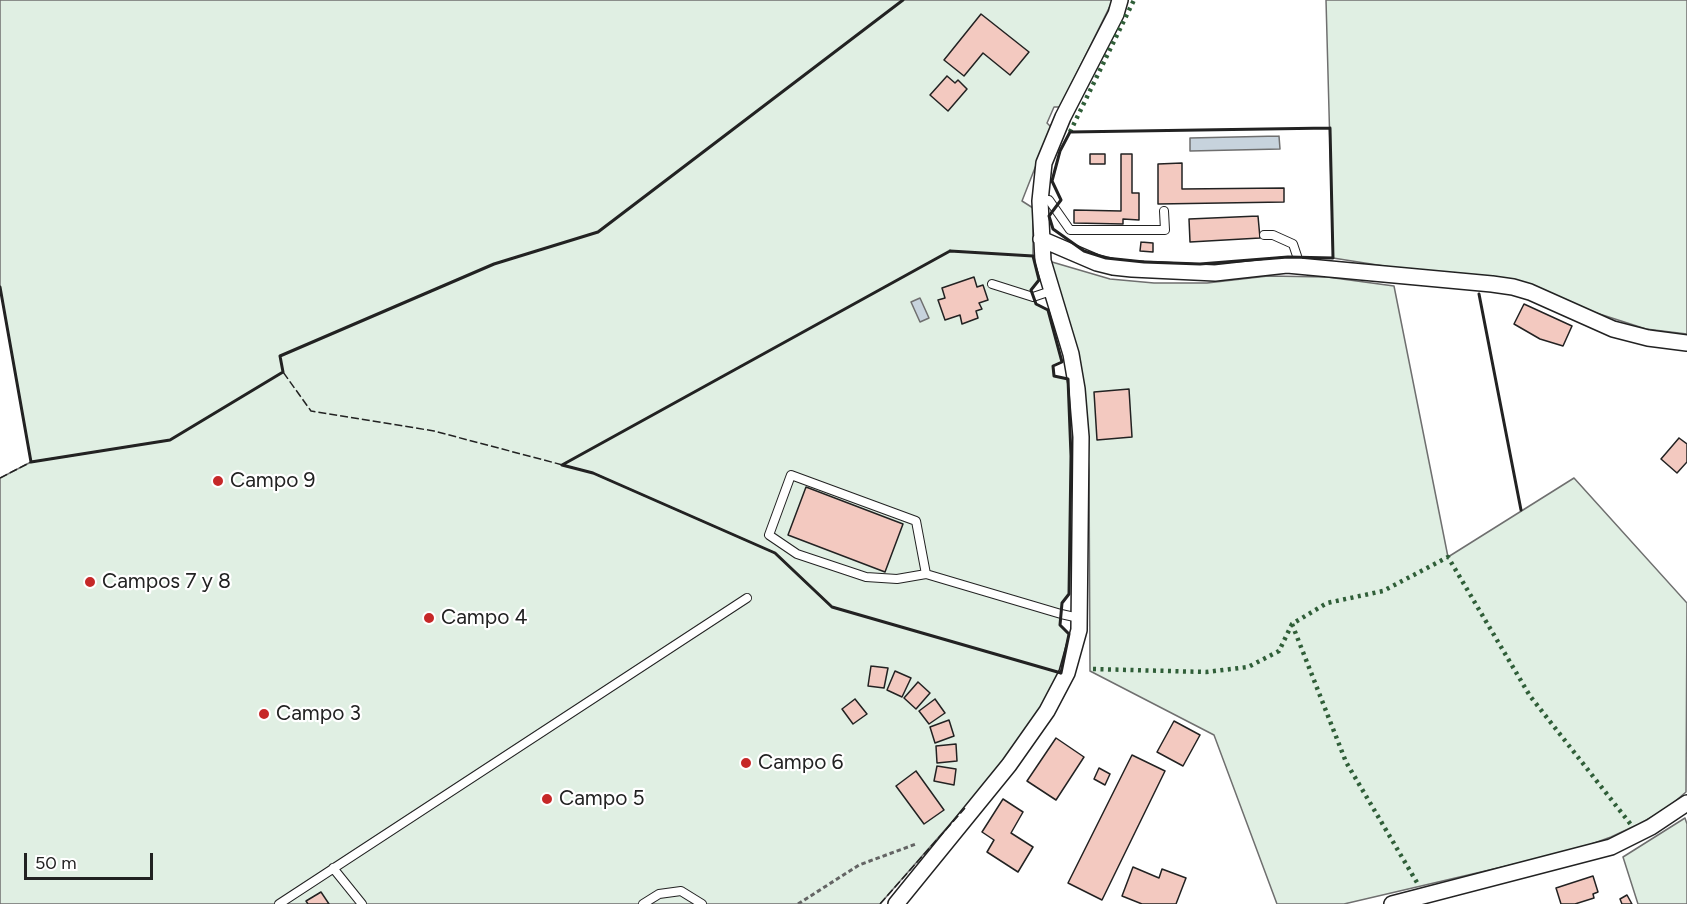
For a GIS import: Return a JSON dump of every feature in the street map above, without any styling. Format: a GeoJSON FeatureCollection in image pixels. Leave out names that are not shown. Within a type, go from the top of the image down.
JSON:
{"type":"FeatureCollection","features":[{"type":"Feature","properties":{"kind":"street"},"geometry":{"type":"LineString","coordinates":[[896,904],[1009,765],[1047,711],[1067,673],[1079,630],[1081,437],[1077,389],[1071,354],[1042,261],[1040,201],[1044,163],[1063,117],[1116,14],[1120,0]]}},
{"type":"Feature","properties":{"kind":"street"},"geometry":{"type":"LineString","coordinates":[[1041,239],[1097,262],[1132,269],[1215,273],[1300,265],[1513,287],[1530,292],[1613,329],[1648,338],[1687,343]]}},
{"type":"Feature","properties":{"kind":"street"},"geometry":{"type":"LineString","coordinates":[[1392,904],[1611,847],[1652,827],[1687,803]]}},
{"type":"Feature","properties":{"kind":"lane"},"geometry":{"type":"LineString","coordinates":[[1040,201],[1049,200],[1070,230],[1165,230],[1164,211]]}},
{"type":"Feature","properties":{"kind":"lane"},"geometry":{"type":"LineString","coordinates":[[1264,235],[1273,235],[1293,244],[1300,265]]}},
{"type":"Feature","properties":{"kind":"lane"},"geometry":{"type":"LineString","coordinates":[[992,284],[1033,297],[1051,291]]}},
{"type":"Feature","properties":{"kind":"lane"},"geometry":{"type":"LineString","coordinates":[[926,574],[916,521],[791,475],[769,535],[797,554],[866,577],[897,579],[926,574],[1079,618]]}},
{"type":"Feature","properties":{"kind":"lane"},"geometry":{"type":"LineString","coordinates":[[279,904],[747,598]]}},
{"type":"Feature","properties":{"kind":"lane"},"geometry":{"type":"LineString","coordinates":[[333,868],[363,904]]}},
{"type":"Feature","properties":{"kind":"lane"},"geometry":{"type":"LineString","coordinates":[[644,904],[659,894],[681,891],[702,904]]}},
{"type":"Feature","properties":{"kind":"path"},"geometry":{"type":"LineString","coordinates":[[798,904],[859,865],[916,844]]}},
{"type":"Feature","properties":{"kind":"green space"},"geometry":{"type":"Polygon","coordinates":[[[0,0],[1113,0],[1060,107],[1054,107],[1047,123],[1051,127],[1022,201],[1033,208],[1033,256],[1039,280],[1031,290],[1036,304],[1048,310],[1062,362],[1053,366],[1054,376],[1068,379],[1071,456],[1069,594],[1062,603],[1060,625],[1069,634],[1061,673],[1028,732],[880,904],[0,904],[0,478],[31,462],[0,287],[0,0]]]}},
{"type":"Feature","properties":{"kind":"green space"},"geometry":{"type":"Polygon","coordinates":[[[1326,0],[1687,0],[1687,334],[1646,329],[1587,310],[1403,269],[1333,258],[1326,0]]]}},
{"type":"Feature","properties":{"kind":"green space"},"geometry":{"type":"Polygon","coordinates":[[[1052,262],[1110,279],[1154,283],[1207,283],[1268,276],[1327,277],[1394,286],[1448,557],[1574,478],[1687,603],[1686,792],[1665,810],[1639,824],[1575,850],[1344,904],[1277,904],[1214,735],[1090,671],[1089,471],[1083,384],[1050,268],[1052,262]]]}},
{"type":"Feature","properties":{"kind":"green space"},"geometry":{"type":"Polygon","coordinates":[[[1685,818],[1687,824],[1687,904],[1638,904],[1623,857],[1685,818]]]}},
{"type":"Feature","properties":{"kind":"shaded area"},"geometry":{"type":"Polygon","coordinates":[[[1279,136],[1280,149],[1190,151],[1190,138],[1279,136]]]}},
{"type":"Feature","properties":{"kind":"shaded area"},"geometry":{"type":"Polygon","coordinates":[[[920,298],[929,318],[920,322],[911,302],[920,298]]]}},
{"type":"Feature","properties":{"kind":"building"},"geometry":{"type":"Polygon","coordinates":[[[981,14],[1029,52],[1010,75],[983,53],[964,76],[944,60],[981,14]]]}},
{"type":"Feature","properties":{"kind":"building"},"geometry":{"type":"Polygon","coordinates":[[[947,76],[955,83],[958,80],[967,89],[948,111],[930,95],[947,76]]]}},
{"type":"Feature","properties":{"kind":"building"},"geometry":{"type":"Polygon","coordinates":[[[1090,154],[1105,154],[1105,164],[1090,164],[1090,154]]]}},
{"type":"Feature","properties":{"kind":"building"},"geometry":{"type":"Polygon","coordinates":[[[1121,154],[1132,154],[1132,193],[1139,193],[1139,220],[1123,219],[1123,224],[1074,223],[1074,210],[1121,211],[1121,154]]]}},
{"type":"Feature","properties":{"kind":"building"},"geometry":{"type":"Polygon","coordinates":[[[1182,163],[1182,189],[1284,188],[1284,202],[1158,204],[1158,164],[1182,163]]]}},
{"type":"Feature","properties":{"kind":"building"},"geometry":{"type":"Polygon","coordinates":[[[1258,216],[1260,238],[1190,242],[1189,219],[1258,216]]]}},
{"type":"Feature","properties":{"kind":"building"},"geometry":{"type":"Polygon","coordinates":[[[1141,242],[1153,243],[1153,252],[1140,251],[1141,242]]]}},
{"type":"Feature","properties":{"kind":"building"},"geometry":{"type":"Polygon","coordinates":[[[974,277],[977,287],[983,285],[988,300],[979,303],[982,309],[976,311],[978,318],[962,324],[960,315],[945,320],[938,300],[945,298],[942,288],[974,277]]]}},
{"type":"Feature","properties":{"kind":"building"},"geometry":{"type":"Polygon","coordinates":[[[1524,304],[1572,326],[1563,346],[1540,339],[1514,324],[1524,304]]]}},
{"type":"Feature","properties":{"kind":"building"},"geometry":{"type":"Polygon","coordinates":[[[1129,389],[1132,437],[1097,440],[1094,392],[1129,389]]]}},
{"type":"Feature","properties":{"kind":"building"},"geometry":{"type":"Polygon","coordinates":[[[1679,438],[1687,444],[1687,462],[1677,473],[1661,459],[1679,438]]]}},
{"type":"Feature","properties":{"kind":"building"},"geometry":{"type":"Polygon","coordinates":[[[806,487],[903,524],[885,572],[788,535],[806,487]]]}},
{"type":"Feature","properties":{"kind":"building"},"geometry":{"type":"Polygon","coordinates":[[[871,666],[888,668],[884,688],[868,686],[871,666]]]}},
{"type":"Feature","properties":{"kind":"building"},"geometry":{"type":"Polygon","coordinates":[[[895,671],[911,678],[902,697],[887,690],[895,671]]]}},
{"type":"Feature","properties":{"kind":"building"},"geometry":{"type":"Polygon","coordinates":[[[918,682],[930,693],[916,709],[904,698],[918,682]]]}},
{"type":"Feature","properties":{"kind":"building"},"geometry":{"type":"Polygon","coordinates":[[[855,699],[867,714],[853,724],[842,709],[855,699]]]}},
{"type":"Feature","properties":{"kind":"building"},"geometry":{"type":"Polygon","coordinates":[[[935,699],[945,713],[929,724],[919,711],[935,699]]]}},
{"type":"Feature","properties":{"kind":"building"},"geometry":{"type":"Polygon","coordinates":[[[949,720],[954,736],[935,743],[930,727],[949,720]]]}},
{"type":"Feature","properties":{"kind":"building"},"geometry":{"type":"Polygon","coordinates":[[[1174,721],[1200,735],[1183,766],[1157,752],[1174,721]]]}},
{"type":"Feature","properties":{"kind":"building"},"geometry":{"type":"Polygon","coordinates":[[[1056,738],[1084,757],[1056,800],[1027,781],[1056,738]]]}},
{"type":"Feature","properties":{"kind":"building"},"geometry":{"type":"Polygon","coordinates":[[[956,744],[957,761],[937,763],[936,746],[956,744]]]}},
{"type":"Feature","properties":{"kind":"building"},"geometry":{"type":"Polygon","coordinates":[[[1132,755],[1165,771],[1102,900],[1068,883],[1132,755]]]}},
{"type":"Feature","properties":{"kind":"building"},"geometry":{"type":"Polygon","coordinates":[[[937,766],[956,769],[954,785],[934,781],[937,766]]]}},
{"type":"Feature","properties":{"kind":"building"},"geometry":{"type":"Polygon","coordinates":[[[1099,768],[1110,774],[1105,785],[1094,779],[1099,768]]]}},
{"type":"Feature","properties":{"kind":"building"},"geometry":{"type":"Polygon","coordinates":[[[916,771],[944,810],[924,824],[896,786],[916,771]]]}},
{"type":"Feature","properties":{"kind":"building"},"geometry":{"type":"Polygon","coordinates":[[[1003,799],[1023,812],[1011,833],[1033,847],[1018,872],[987,852],[994,840],[982,832],[1003,799]]]}},
{"type":"Feature","properties":{"kind":"building"},"geometry":{"type":"Polygon","coordinates":[[[1133,867],[1159,878],[1162,869],[1186,878],[1176,904],[1142,904],[1122,896],[1133,867]]]}},
{"type":"Feature","properties":{"kind":"building"},"geometry":{"type":"Polygon","coordinates":[[[1593,876],[1598,892],[1593,894],[1594,898],[1575,904],[1561,904],[1556,888],[1593,876]]]}},
{"type":"Feature","properties":{"kind":"building"},"geometry":{"type":"Polygon","coordinates":[[[321,892],[329,904],[308,904],[306,901],[321,892]]]}},
{"type":"Feature","properties":{"kind":"building"},"geometry":{"type":"Polygon","coordinates":[[[1627,895],[1632,904],[1622,904],[1620,899],[1627,895]]]}},
{"type":"Feature","properties":{"kind":"hedge"},"geometry":{"type":"LineString","coordinates":[[1070,132],[1134,0]]}},
{"type":"Feature","properties":{"kind":"hedge"},"geometry":{"type":"LineString","coordinates":[[1093,669],[1206,672],[1248,667],[1279,651],[1292,624],[1327,603],[1383,591],[1448,557],[1530,696],[1632,826]]}},
{"type":"Feature","properties":{"kind":"hedge"},"geometry":{"type":"LineString","coordinates":[[1292,624],[1346,762],[1419,886]]}},
{"type":"Feature","properties":{"kind":"fence"},"geometry":{"type":"LineString","coordinates":[[0,478],[31,462],[170,440],[283,372],[311,411],[434,431],[593,473],[775,553],[832,607],[1060,674]]}},
{"type":"Feature","properties":{"kind":"fence"},"geometry":{"type":"LineString","coordinates":[[880,904],[965,808]]}},
{"type":"Feature","properties":{"kind":"wall"},"geometry":{"type":"LineString","coordinates":[[0,287],[31,462],[170,440],[283,372],[280,356],[494,264],[598,232],[903,0]]}},
{"type":"Feature","properties":{"kind":"wall"},"geometry":{"type":"LineString","coordinates":[[1330,128],[1333,258],[1288,257],[1200,264],[1144,262],[1106,258],[1084,251],[1053,229],[1049,216],[1061,200],[1052,181],[1060,151],[1070,132],[1330,128]]}},
{"type":"Feature","properties":{"kind":"wall"},"geometry":{"type":"LineString","coordinates":[[950,251],[1033,256],[1039,280],[1031,290],[1036,304],[1048,310],[1062,362],[1053,366],[1054,376],[1068,379],[1071,456],[1069,594],[1062,603],[1060,625],[1069,634],[1061,673],[832,607],[775,553],[593,473],[562,465],[950,251]]}},
{"type":"Feature","properties":{"kind":"wall"},"geometry":{"type":"LineString","coordinates":[[1479,294],[1521,510]]}},
{"type":"Feature","properties":{"kind":"place","name":"Campo 9"},"geometry":{"type":"Point","coordinates":[218,481]}},
{"type":"Feature","properties":{"kind":"place","name":"Campos 7 y 8"},"geometry":{"type":"Point","coordinates":[90,582]}},
{"type":"Feature","properties":{"kind":"place","name":"Campo 4"},"geometry":{"type":"Point","coordinates":[429,618]}},
{"type":"Feature","properties":{"kind":"place","name":"Campo 3"},"geometry":{"type":"Point","coordinates":[264,714]}},
{"type":"Feature","properties":{"kind":"place","name":"Campo 6"},"geometry":{"type":"Point","coordinates":[746,763]}},
{"type":"Feature","properties":{"kind":"place","name":"Campo 5"},"geometry":{"type":"Point","coordinates":[547,799]}}]}
